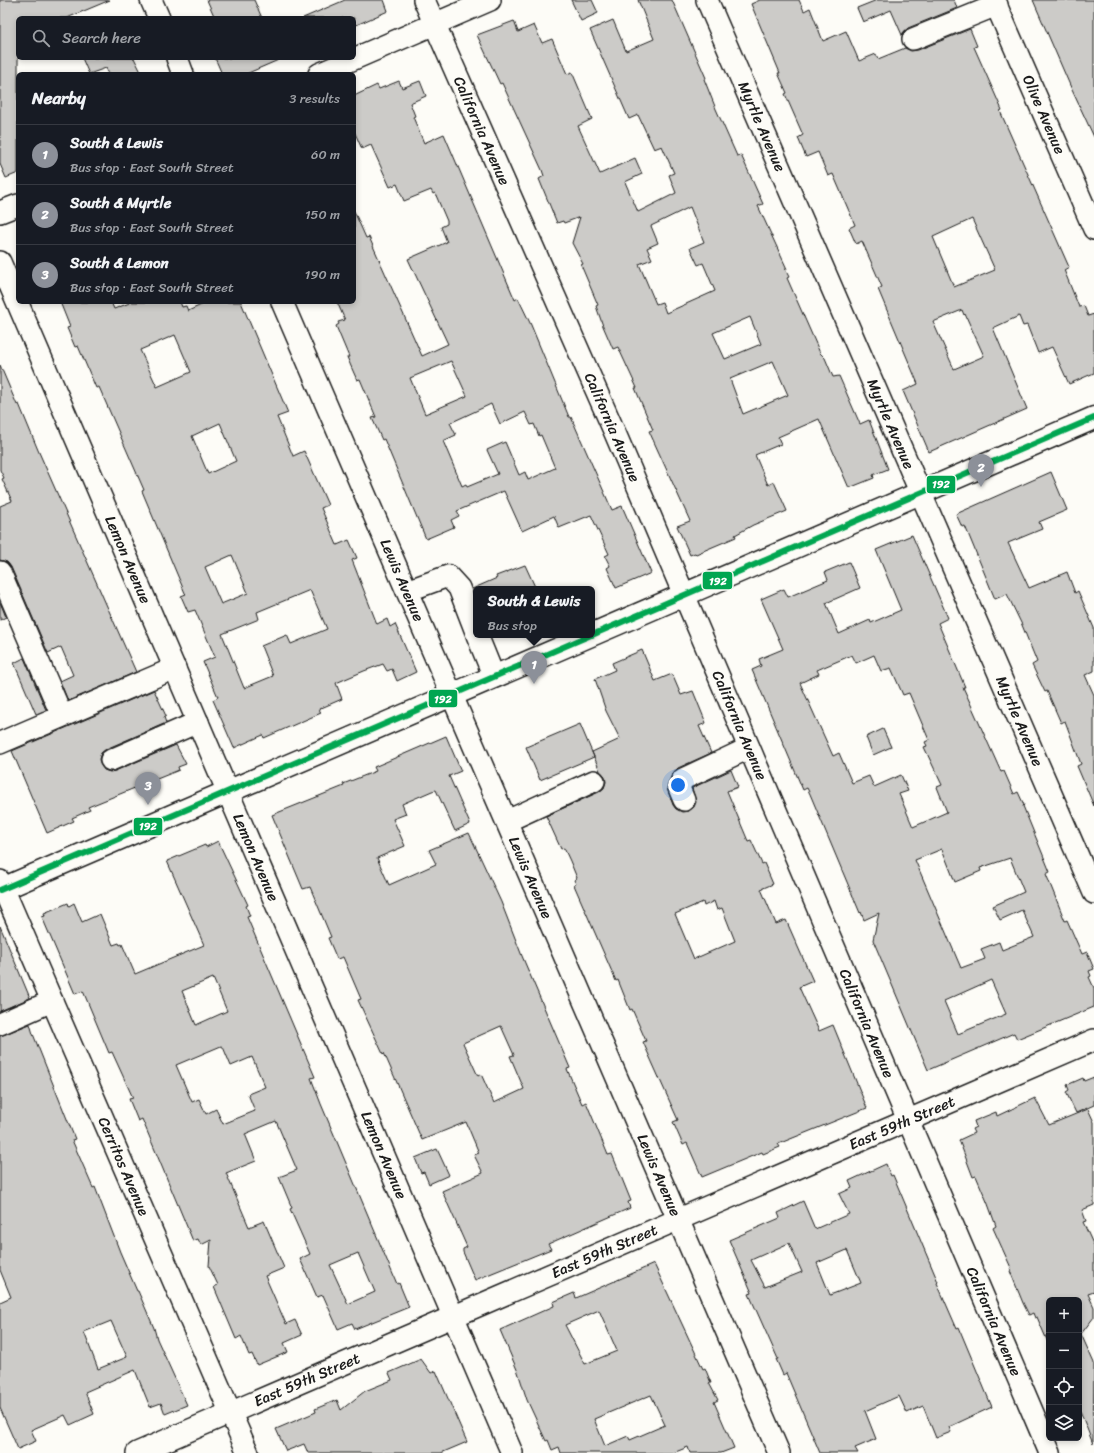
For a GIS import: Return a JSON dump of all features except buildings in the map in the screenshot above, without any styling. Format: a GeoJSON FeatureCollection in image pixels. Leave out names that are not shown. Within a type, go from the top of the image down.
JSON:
{"type":"FeatureCollection","features":[{"type":"Feature","properties":{"kind":"main road"},"geometry":{"type":"LineString","coordinates":[[595,634],[1094,418]]}},
{"type":"Feature","properties":{"kind":"main road"},"geometry":{"type":"LineString","coordinates":[[1,887],[585,638]]}},
{"type":"Feature","properties":{"kind":"street"},"geometry":{"type":"LineString","coordinates":[[151,0],[158,16]]}},
{"type":"Feature","properties":{"kind":"street","name":"California Avenue"},"geometry":{"type":"LineString","coordinates":[[424,0],[615,433],[1050,1453]]}},
{"type":"Feature","properties":{"kind":"street"},"geometry":{"type":"LineString","coordinates":[[356,58],[490,0]]}},
{"type":"Feature","properties":{"kind":"street","name":"Myrtle Avenue"},"geometry":{"type":"LineString","coordinates":[[707,0],[1094,892]]}},
{"type":"Feature","properties":{"kind":"street"},"geometry":{"type":"LineString","coordinates":[[913,39],[996,2]]}},
{"type":"Feature","properties":{"kind":"street","name":"Olive Avenue"},"geometry":{"type":"LineString","coordinates":[[996,2],[1094,229]]}},
{"type":"Feature","properties":{"kind":"street"},"geometry":{"type":"LineString","coordinates":[[177,60],[182,72]]}},
{"type":"Feature","properties":{"kind":"street"},"geometry":{"type":"LineString","coordinates":[[324,72],[351,60]]}},
{"type":"Feature","properties":{"kind":"street"},"geometry":{"type":"LineString","coordinates":[[0,212],[16,206]]}},
{"type":"Feature","properties":{"kind":"street","name":"Lemon Avenue"},"geometry":{"type":"LineString","coordinates":[[0,262],[16,299]]}},
{"type":"Feature","properties":{"kind":"street","name":"Lemon Avenue"},"geometry":{"type":"LineString","coordinates":[[18,304],[512,1453]]}},
{"type":"Feature","properties":{"kind":"street","name":"Lewis Avenue"},"geometry":{"type":"LineString","coordinates":[[283,304],[507,821],[778,1453]]}},
{"type":"Feature","properties":{"kind":"street"},"geometry":{"type":"LineString","coordinates":[[0,572],[62,716]]}},
{"type":"Feature","properties":{"kind":"street"},"geometry":{"type":"LineString","coordinates":[[407,591],[448,576],[459,588],[473,626]]}},
{"type":"Feature","properties":{"kind":"street"},"geometry":{"type":"LineString","coordinates":[[478,638],[494,677]]}},
{"type":"Feature","properties":{"kind":"street"},"geometry":{"type":"LineString","coordinates":[[0,743],[175,668]]}},
{"type":"Feature","properties":{"kind":"street"},"geometry":{"type":"LineString","coordinates":[[111,760],[198,722]]}},
{"type":"Feature","properties":{"kind":"street"},"geometry":{"type":"LineString","coordinates":[[684,800],[679,788],[683,779],[749,748]]}},
{"type":"Feature","properties":{"kind":"street"},"geometry":{"type":"LineString","coordinates":[[507,821],[594,781]]}},
{"type":"Feature","properties":{"kind":"street","name":"Cerritos Avenue"},"geometry":{"type":"LineString","coordinates":[[1,887],[248,1453]]}},
{"type":"Feature","properties":{"kind":"street"},"geometry":{"type":"LineString","coordinates":[[0,1024],[52,1001]]}},
{"type":"Feature","properties":{"kind":"street","name":"East 59th Street"},"geometry":{"type":"LineString","coordinates":[[137,1453],[1094,1040]]}},
{"type":"Feature","properties":{"kind":"transit line","name":"192"},"geometry":{"type":"LineString","coordinates":[[595,634],[1094,418]]}},
{"type":"Feature","properties":{"kind":"transit line","name":"192"},"geometry":{"type":"LineString","coordinates":[[0,890],[584,638]]}},
{"type":"Feature","properties":{"kind":"place","name":"South & Myrtle"},"geometry":{"type":"Point","coordinates":[981,487]}},
{"type":"Feature","properties":{"kind":"place","name":"South & Lewis"},"geometry":{"type":"Point","coordinates":[534,684]}},
{"type":"Feature","properties":{"kind":"place","name":"South & Lemon"},"geometry":{"type":"Point","coordinates":[148,805]}}]}
